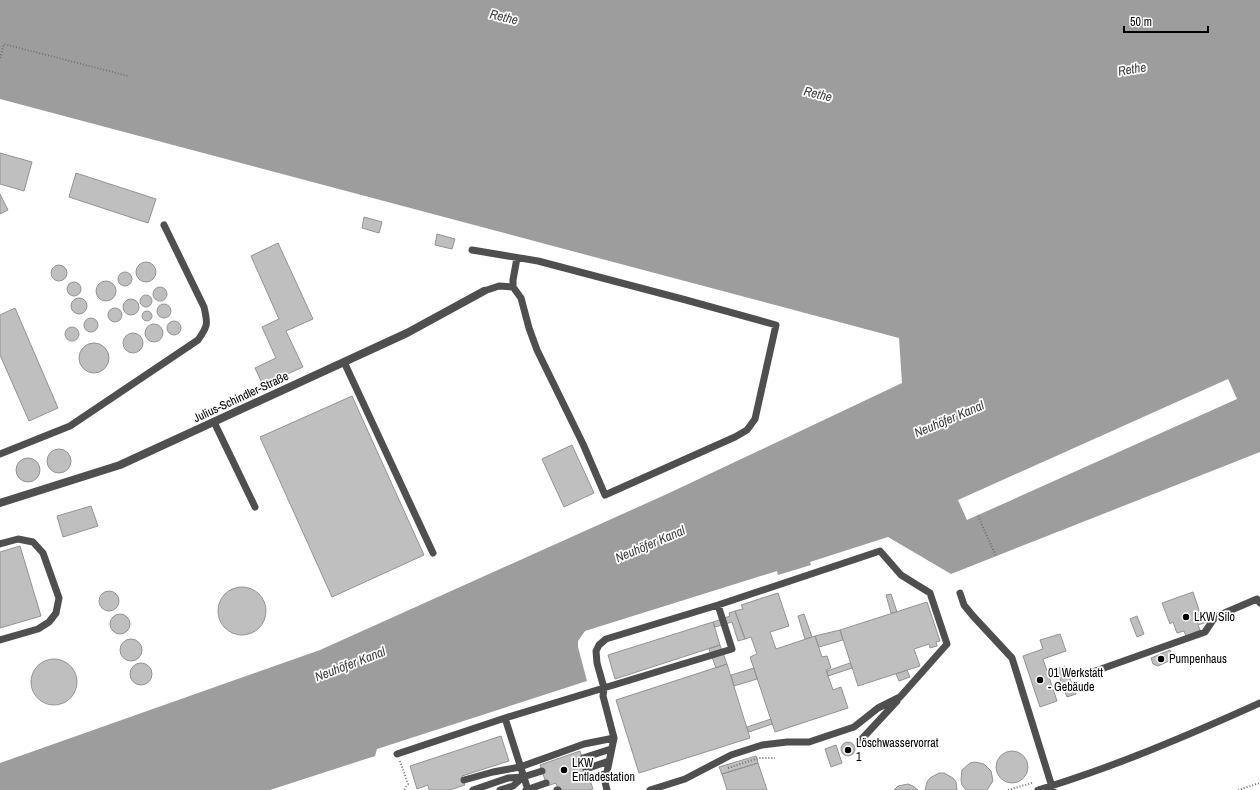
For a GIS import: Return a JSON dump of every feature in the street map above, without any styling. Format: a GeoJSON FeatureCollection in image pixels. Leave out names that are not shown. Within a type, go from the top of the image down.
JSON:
{"type":"FeatureCollection","features":[{"type":"Feature","properties":{"kind":"street","name":"Julius-Schindler-Straße"},"geometry":{"type":"LineString","coordinates":[[0,503],[120,466],[407,332],[484,291]]}},
{"type":"Feature","properties":{"kind":"lane"},"geometry":{"type":"LineString","coordinates":[[0,454],[70,426],[198,340],[206,329],[207,320],[204,307],[164,225]]}},
{"type":"Feature","properties":{"kind":"lane"},"geometry":{"type":"LineString","coordinates":[[472,250],[538,261],[776,325],[755,419],[747,430],[735,437],[605,495],[583,444],[537,350],[521,298],[513,287],[517,258]]}},
{"type":"Feature","properties":{"kind":"lane"},"geometry":{"type":"LineString","coordinates":[[484,291],[499,286],[513,287]]}},
{"type":"Feature","properties":{"kind":"lane"},"geometry":{"type":"LineString","coordinates":[[344,362],[433,553]]}},
{"type":"Feature","properties":{"kind":"lane"},"geometry":{"type":"LineString","coordinates":[[214,422],[255,507]]}},
{"type":"Feature","properties":{"kind":"lane"},"geometry":{"type":"LineString","coordinates":[[0,544],[18,539],[33,542],[43,553],[59,598],[56,613],[49,622],[38,629],[0,640]]}},
{"type":"Feature","properties":{"kind":"lane"},"geometry":{"type":"LineString","coordinates":[[607,790],[605,782],[614,738],[603,696],[604,688],[596,663],[596,651],[599,645],[606,639],[718,605],[880,551],[901,575],[930,593],[947,644],[859,742]]}},
{"type":"Feature","properties":{"kind":"lane"},"geometry":{"type":"LineString","coordinates":[[960,593],[964,605],[1012,658],[1052,788]]}},
{"type":"Feature","properties":{"kind":"lane"},"geometry":{"type":"LineString","coordinates":[[1087,674],[1204,632],[1215,617],[1259,600]]}},
{"type":"Feature","properties":{"kind":"lane"},"geometry":{"type":"LineString","coordinates":[[397,754],[505,718],[732,649],[718,605]]}},
{"type":"Feature","properties":{"kind":"lane"},"geometry":{"type":"LineString","coordinates":[[650,790],[685,779],[706,767],[737,753],[762,745],[787,742],[809,742],[854,727],[878,708],[900,697]]}},
{"type":"Feature","properties":{"kind":"lane"},"geometry":{"type":"LineString","coordinates":[[1038,790],[1052,788],[1153,750],[1260,703]]}},
{"type":"Feature","properties":{"kind":"lane"},"geometry":{"type":"LineString","coordinates":[[505,718],[527,790],[546,783]]}},
{"type":"Feature","properties":{"kind":"lane"},"geometry":{"type":"LineString","coordinates":[[464,780],[493,772],[520,767],[584,744],[614,738]]}},
{"type":"Feature","properties":{"kind":"lane"},"geometry":{"type":"LineString","coordinates":[[583,758],[611,749]]}},
{"type":"Feature","properties":{"kind":"lane"},"geometry":{"type":"LineString","coordinates":[[586,769],[609,761]]}},
{"type":"Feature","properties":{"kind":"lane"},"geometry":{"type":"LineString","coordinates":[[473,790],[508,778],[523,777],[542,771]]}},
{"type":"Feature","properties":{"kind":"lane"},"geometry":{"type":"LineString","coordinates":[[590,779],[607,773]]}},
{"type":"Feature","properties":{"kind":"lane"},"geometry":{"type":"LineString","coordinates":[[500,790],[513,786],[523,777]]}},
{"type":"Feature","properties":{"kind":"path"},"geometry":{"type":"LineString","coordinates":[[0,58],[4,44],[128,76]]}},
{"type":"Feature","properties":{"kind":"path"},"geometry":{"type":"LineString","coordinates":[[978,516],[996,556]]}},
{"type":"Feature","properties":{"kind":"path"},"geometry":{"type":"LineString","coordinates":[[397,754],[408,784],[404,790]]}},
{"type":"Feature","properties":{"kind":"path"},"geometry":{"type":"LineString","coordinates":[[1008,790],[1035,782]]}},
{"type":"Feature","properties":{"kind":"path"},"geometry":{"type":"LineString","coordinates":[[1238,790],[1260,783]]}},
{"type":"Feature","properties":{"kind":"water"},"geometry":{"type":"Polygon","coordinates":[[[0,0],[1260,0],[1260,452],[951,574],[888,537],[810,562],[811,565],[778,575],[777,571],[585,631],[578,641],[578,647],[587,681],[377,749],[375,756],[270,790],[0,790],[0,763],[320,650],[667,494],[902,383],[899,338],[0,99],[0,0]]]}},
{"type":"Feature","properties":{"kind":"pier"},"geometry":{"type":"Polygon","coordinates":[[[1228,379],[1237,399],[967,520],[958,500],[1228,379]]]}},
{"type":"Feature","properties":{"kind":"building"},"geometry":{"type":"Polygon","coordinates":[[[0,153],[32,162],[24,191],[0,184],[0,153]]]}},
{"type":"Feature","properties":{"kind":"building"},"geometry":{"type":"Polygon","coordinates":[[[76,173],[156,199],[148,223],[69,197],[76,173]]]}},
{"type":"Feature","properties":{"kind":"building"},"geometry":{"type":"Polygon","coordinates":[[[0,194],[8,210],[0,214],[0,194]]]}},
{"type":"Feature","properties":{"kind":"building"},"geometry":{"type":"Polygon","coordinates":[[[364,217],[382,222],[379,233],[362,228],[364,217]]]}},
{"type":"Feature","properties":{"kind":"building"},"geometry":{"type":"Polygon","coordinates":[[[437,234],[455,239],[452,249],[435,245],[437,234]]]}},
{"type":"Feature","properties":{"kind":"building"},"geometry":{"type":"Polygon","coordinates":[[[278,243],[313,319],[286,331],[303,367],[263,385],[255,368],[276,358],[262,327],[279,319],[251,256],[278,243]]]}},
{"type":"Feature","properties":{"kind":"building"},"geometry":{"type":"Polygon","coordinates":[[[146,262],[153,265],[156,272],[153,279],[146,282],[139,279],[136,272],[139,265],[146,262]]]}},
{"type":"Feature","properties":{"kind":"building"},"geometry":{"type":"Polygon","coordinates":[[[56,265],[62,265],[67,270],[65,279],[62,281],[56,281],[51,276],[51,270],[56,265]]]}},
{"type":"Feature","properties":{"kind":"building"},"geometry":{"type":"Polygon","coordinates":[[[125,272],[130,274],[132,279],[130,284],[125,286],[120,284],[118,279],[120,274],[125,272]]]}},
{"type":"Feature","properties":{"kind":"building"},"geometry":{"type":"Polygon","coordinates":[[[102,281],[110,281],[116,287],[116,295],[110,301],[102,301],[96,295],[96,287],[102,281]]]}},
{"type":"Feature","properties":{"kind":"building"},"geometry":{"type":"Polygon","coordinates":[[[71,282],[77,282],[81,286],[81,292],[77,296],[71,296],[67,292],[67,286],[71,282]]]}},
{"type":"Feature","properties":{"kind":"building"},"geometry":{"type":"Polygon","coordinates":[[[160,287],[165,289],[167,294],[165,299],[160,301],[155,299],[153,294],[155,289],[160,287]]]}},
{"type":"Feature","properties":{"kind":"building"},"geometry":{"type":"Polygon","coordinates":[[[144,295],[148,295],[152,301],[148,307],[144,307],[140,303],[140,299],[144,295]]]}},
{"type":"Feature","properties":{"kind":"building"},"geometry":{"type":"Polygon","coordinates":[[[79,298],[86,303],[87,306],[82,313],[79,314],[72,309],[71,306],[76,299],[79,298]]]}},
{"type":"Feature","properties":{"kind":"building"},"geometry":{"type":"Polygon","coordinates":[[[131,299],[137,301],[139,307],[137,313],[131,315],[125,313],[123,307],[125,301],[131,299]]]}},
{"type":"Feature","properties":{"kind":"building"},"geometry":{"type":"Polygon","coordinates":[[[161,304],[167,304],[171,308],[171,314],[167,318],[161,318],[157,314],[157,308],[161,304]]]}},
{"type":"Feature","properties":{"kind":"building"},"geometry":{"type":"Polygon","coordinates":[[[15,308],[58,408],[29,421],[0,355],[0,315],[15,308]]]}},
{"type":"Feature","properties":{"kind":"building"},"geometry":{"type":"Polygon","coordinates":[[[112,308],[118,308],[122,312],[122,318],[118,322],[112,322],[108,318],[108,312],[112,308]]]}},
{"type":"Feature","properties":{"kind":"building"},"geometry":{"type":"Polygon","coordinates":[[[145,311],[149,311],[151,312],[151,320],[145,321],[142,318],[142,314],[145,311]]]}},
{"type":"Feature","properties":{"kind":"building"},"geometry":{"type":"Polygon","coordinates":[[[88,318],[94,318],[98,322],[98,328],[94,332],[88,332],[84,328],[84,322],[88,318]]]}},
{"type":"Feature","properties":{"kind":"building"},"geometry":{"type":"Polygon","coordinates":[[[171,321],[177,321],[181,325],[181,331],[177,335],[171,335],[167,331],[167,325],[171,321]]]}},
{"type":"Feature","properties":{"kind":"building"},"geometry":{"type":"Polygon","coordinates":[[[154,324],[160,327],[163,333],[160,339],[154,342],[148,339],[145,333],[148,327],[154,324]]]}},
{"type":"Feature","properties":{"kind":"building"},"geometry":{"type":"Polygon","coordinates":[[[69,327],[75,327],[79,331],[79,337],[75,341],[69,341],[65,337],[65,331],[69,327]]]}},
{"type":"Feature","properties":{"kind":"building"},"geometry":{"type":"Polygon","coordinates":[[[133,333],[140,336],[143,343],[140,350],[133,353],[126,350],[123,343],[126,336],[133,333]]]}},
{"type":"Feature","properties":{"kind":"building"},"geometry":{"type":"Polygon","coordinates":[[[94,343],[105,347],[109,358],[105,369],[94,373],[83,369],[79,358],[83,347],[94,343]]]}},
{"type":"Feature","properties":{"kind":"building"},"geometry":{"type":"Polygon","coordinates":[[[352,396],[424,555],[332,597],[260,437],[352,396]]]}},
{"type":"Feature","properties":{"kind":"building"},"geometry":{"type":"Polygon","coordinates":[[[572,445],[594,493],[564,507],[542,459],[572,445]]]}},
{"type":"Feature","properties":{"kind":"building"},"geometry":{"type":"Polygon","coordinates":[[[59,449],[68,452],[71,461],[68,470],[59,473],[50,470],[47,461],[50,452],[59,449]]]}},
{"type":"Feature","properties":{"kind":"building"},"geometry":{"type":"Polygon","coordinates":[[[28,458],[37,461],[40,470],[37,479],[28,482],[19,479],[16,470],[19,461],[28,458]]]}},
{"type":"Feature","properties":{"kind":"building"},"geometry":{"type":"Polygon","coordinates":[[[91,506],[98,526],[63,537],[57,516],[91,506]]]}},
{"type":"Feature","properties":{"kind":"building"},"geometry":{"type":"Polygon","coordinates":[[[20,546],[41,616],[0,628],[0,552],[20,546]]]}},
{"type":"Feature","properties":{"kind":"building"},"geometry":{"type":"Polygon","coordinates":[[[237,587],[247,587],[259,594],[266,606],[266,616],[259,628],[247,635],[237,635],[229,631],[222,624],[218,616],[218,606],[222,598],[229,591],[237,587]]]}},
{"type":"Feature","properties":{"kind":"building"},"geometry":{"type":"Polygon","coordinates":[[[109,591],[116,594],[119,601],[116,608],[109,611],[102,608],[99,601],[102,594],[109,591]]]}},
{"type":"Feature","properties":{"kind":"building","name":"LKW Silo"},"geometry":{"type":"Polygon","coordinates":[[[1193,592],[1200,613],[1204,612],[1207,622],[1198,625],[1200,630],[1186,636],[1184,631],[1177,633],[1173,622],[1170,624],[1162,603],[1193,592]]]}},
{"type":"Feature","properties":{"kind":"building"},"geometry":{"type":"Polygon","coordinates":[[[778,593],[789,626],[770,632],[776,649],[815,636],[822,657],[827,656],[831,668],[826,670],[833,690],[841,687],[848,708],[775,732],[750,657],[757,654],[751,637],[745,639],[735,611],[743,609],[741,605],[778,593]]]}},
{"type":"Feature","properties":{"kind":"building"},"geometry":{"type":"Polygon","coordinates":[[[891,594],[897,612],[891,613],[886,595],[891,594]]]}},
{"type":"Feature","properties":{"kind":"building"},"geometry":{"type":"Polygon","coordinates":[[[927,602],[940,641],[936,642],[937,646],[930,648],[929,644],[914,649],[920,666],[858,686],[840,630],[927,602]]]}},
{"type":"Feature","properties":{"kind":"building"},"geometry":{"type":"Polygon","coordinates":[[[735,611],[745,639],[738,641],[732,622],[715,627],[713,622],[730,616],[729,613],[735,611]]]}},
{"type":"Feature","properties":{"kind":"building"},"geometry":{"type":"Polygon","coordinates":[[[120,614],[127,617],[130,624],[127,631],[120,634],[113,631],[110,624],[113,617],[120,614]]]}},
{"type":"Feature","properties":{"kind":"building"},"geometry":{"type":"Polygon","coordinates":[[[804,614],[812,637],[805,639],[798,616],[804,614]]]}},
{"type":"Feature","properties":{"kind":"building"},"geometry":{"type":"Polygon","coordinates":[[[1137,616],[1144,634],[1137,637],[1130,619],[1137,616]]]}},
{"type":"Feature","properties":{"kind":"building"},"geometry":{"type":"Polygon","coordinates":[[[713,622],[720,645],[615,679],[608,655],[713,622]]]}},
{"type":"Feature","properties":{"kind":"building"},"geometry":{"type":"Polygon","coordinates":[[[840,630],[843,640],[819,647],[815,636],[840,630]]]}},
{"type":"Feature","properties":{"kind":"building","name":"01 Werkstatt - Gebäude"},"geometry":{"type":"Polygon","coordinates":[[[1060,634],[1066,651],[1043,659],[1057,701],[1040,707],[1023,656],[1043,649],[1040,640],[1060,634]]]}},
{"type":"Feature","properties":{"kind":"building"},"geometry":{"type":"Polygon","coordinates":[[[131,639],[139,642],[142,650],[139,658],[131,661],[123,658],[120,650],[123,642],[131,639]]]}},
{"type":"Feature","properties":{"kind":"building"},"geometry":{"type":"Polygon","coordinates":[[[720,645],[727,664],[716,668],[709,649],[720,645]]]}},
{"type":"Feature","properties":{"kind":"building","name":"Pumpenhaus"},"geometry":{"type":"Polygon","coordinates":[[[1170,650],[1173,657],[1171,660],[1158,666],[1153,664],[1151,658],[1170,650]]]}},
{"type":"Feature","properties":{"kind":"building"},"geometry":{"type":"Polygon","coordinates":[[[50,659],[58,659],[67,663],[73,669],[77,682],[73,695],[67,701],[58,705],[50,705],[41,701],[35,695],[31,686],[31,678],[35,669],[41,663],[50,659]]]}},
{"type":"Feature","properties":{"kind":"building"},"geometry":{"type":"Polygon","coordinates":[[[141,663],[149,666],[152,674],[149,682],[141,685],[133,682],[130,674],[133,666],[141,663]]]}},
{"type":"Feature","properties":{"kind":"building"},"geometry":{"type":"Polygon","coordinates":[[[850,663],[852,668],[828,676],[827,671],[850,663]]]}},
{"type":"Feature","properties":{"kind":"building"},"geometry":{"type":"Polygon","coordinates":[[[727,664],[750,738],[639,773],[616,700],[727,664]]]}},
{"type":"Feature","properties":{"kind":"building"},"geometry":{"type":"Polygon","coordinates":[[[1065,666],[1076,694],[1067,697],[1056,669],[1065,666]]]}},
{"type":"Feature","properties":{"kind":"building"},"geometry":{"type":"Polygon","coordinates":[[[754,668],[757,679],[734,686],[731,675],[754,668]]]}},
{"type":"Feature","properties":{"kind":"building"},"geometry":{"type":"Polygon","coordinates":[[[907,670],[910,677],[899,681],[896,674],[907,670]]]}},
{"type":"Feature","properties":{"kind":"building"},"geometry":{"type":"Polygon","coordinates":[[[771,719],[772,724],[749,732],[747,727],[771,719]]]}},
{"type":"Feature","properties":{"kind":"building"},"geometry":{"type":"Polygon","coordinates":[[[501,736],[509,761],[462,776],[465,785],[450,790],[429,790],[428,785],[417,789],[410,766],[501,736]]]}},
{"type":"Feature","properties":{"kind":"building","name":"Löschwasservorrat 1"},"geometry":{"type":"Polygon","coordinates":[[[845,742],[851,742],[855,746],[855,752],[851,756],[845,756],[841,752],[841,746],[845,742]]]}},
{"type":"Feature","properties":{"kind":"building"},"geometry":{"type":"Polygon","coordinates":[[[836,745],[842,763],[831,767],[825,749],[836,745]]]}},
{"type":"Feature","properties":{"kind":"building","name":"LKW Entladestation"},"geometry":{"type":"Polygon","coordinates":[[[580,751],[593,789],[558,790],[556,783],[547,786],[540,765],[580,751]]]}},
{"type":"Feature","properties":{"kind":"building"},"geometry":{"type":"Polygon","coordinates":[[[1009,751],[1015,751],[1025,758],[1028,767],[1027,773],[1021,780],[1015,783],[1009,783],[999,776],[996,770],[996,764],[1003,754],[1009,751]]]}},
{"type":"Feature","properties":{"kind":"building"},"geometry":{"type":"Polygon","coordinates":[[[756,756],[758,763],[722,774],[719,767],[756,756]]]}},
{"type":"Feature","properties":{"kind":"building"},"geometry":{"type":"Polygon","coordinates":[[[975,762],[984,764],[991,771],[993,781],[987,790],[966,790],[962,785],[962,770],[970,763],[975,762]]]}},
{"type":"Feature","properties":{"kind":"building"},"geometry":{"type":"Polygon","coordinates":[[[758,763],[767,790],[727,790],[722,774],[758,763]]]}},
{"type":"Feature","properties":{"kind":"building"},"geometry":{"type":"Polygon","coordinates":[[[939,773],[944,773],[953,778],[956,782],[957,790],[925,790],[927,782],[930,778],[939,773]]]}},
{"type":"Feature","properties":{"kind":"building"},"geometry":{"type":"Polygon","coordinates":[[[908,784],[918,790],[894,790],[898,786],[908,784]]]}},
{"type":"Feature","properties":{"kind":"place","name":"LKW Silo"},"geometry":{"type":"Point","coordinates":[1186,617]}},
{"type":"Feature","properties":{"kind":"place","name":"Pumpenhaus"},"geometry":{"type":"Point","coordinates":[1161,659]}},
{"type":"Feature","properties":{"kind":"place","name":"01 Werkstatt - Gebäude"},"geometry":{"type":"Point","coordinates":[1040,680]}},
{"type":"Feature","properties":{"kind":"place","name":"Löschwasservorrat 1"},"geometry":{"type":"Point","coordinates":[848,750]}},
{"type":"Feature","properties":{"kind":"place","name":"LKW Entladestation"},"geometry":{"type":"Point","coordinates":[564,770]}},
{"type":"Feature","properties":{"kind":"water label","name":"Rethe"},"geometry":{"type":"Point","coordinates":[504,17]}},
{"type":"Feature","properties":{"kind":"water label","name":"Rethe"},"geometry":{"type":"Point","coordinates":[1132,69]}},
{"type":"Feature","properties":{"kind":"water label","name":"Rethe"},"geometry":{"type":"Point","coordinates":[818,94]}},
{"type":"Feature","properties":{"kind":"water label","name":"Neuhöfer Kanal"},"geometry":{"type":"Point","coordinates":[949,419]}},
{"type":"Feature","properties":{"kind":"water label","name":"Neuhöfer Kanal"},"geometry":{"type":"Point","coordinates":[650,544]}},
{"type":"Feature","properties":{"kind":"water label","name":"Neuhöfer Kanal"},"geometry":{"type":"Point","coordinates":[350,664]}}]}
